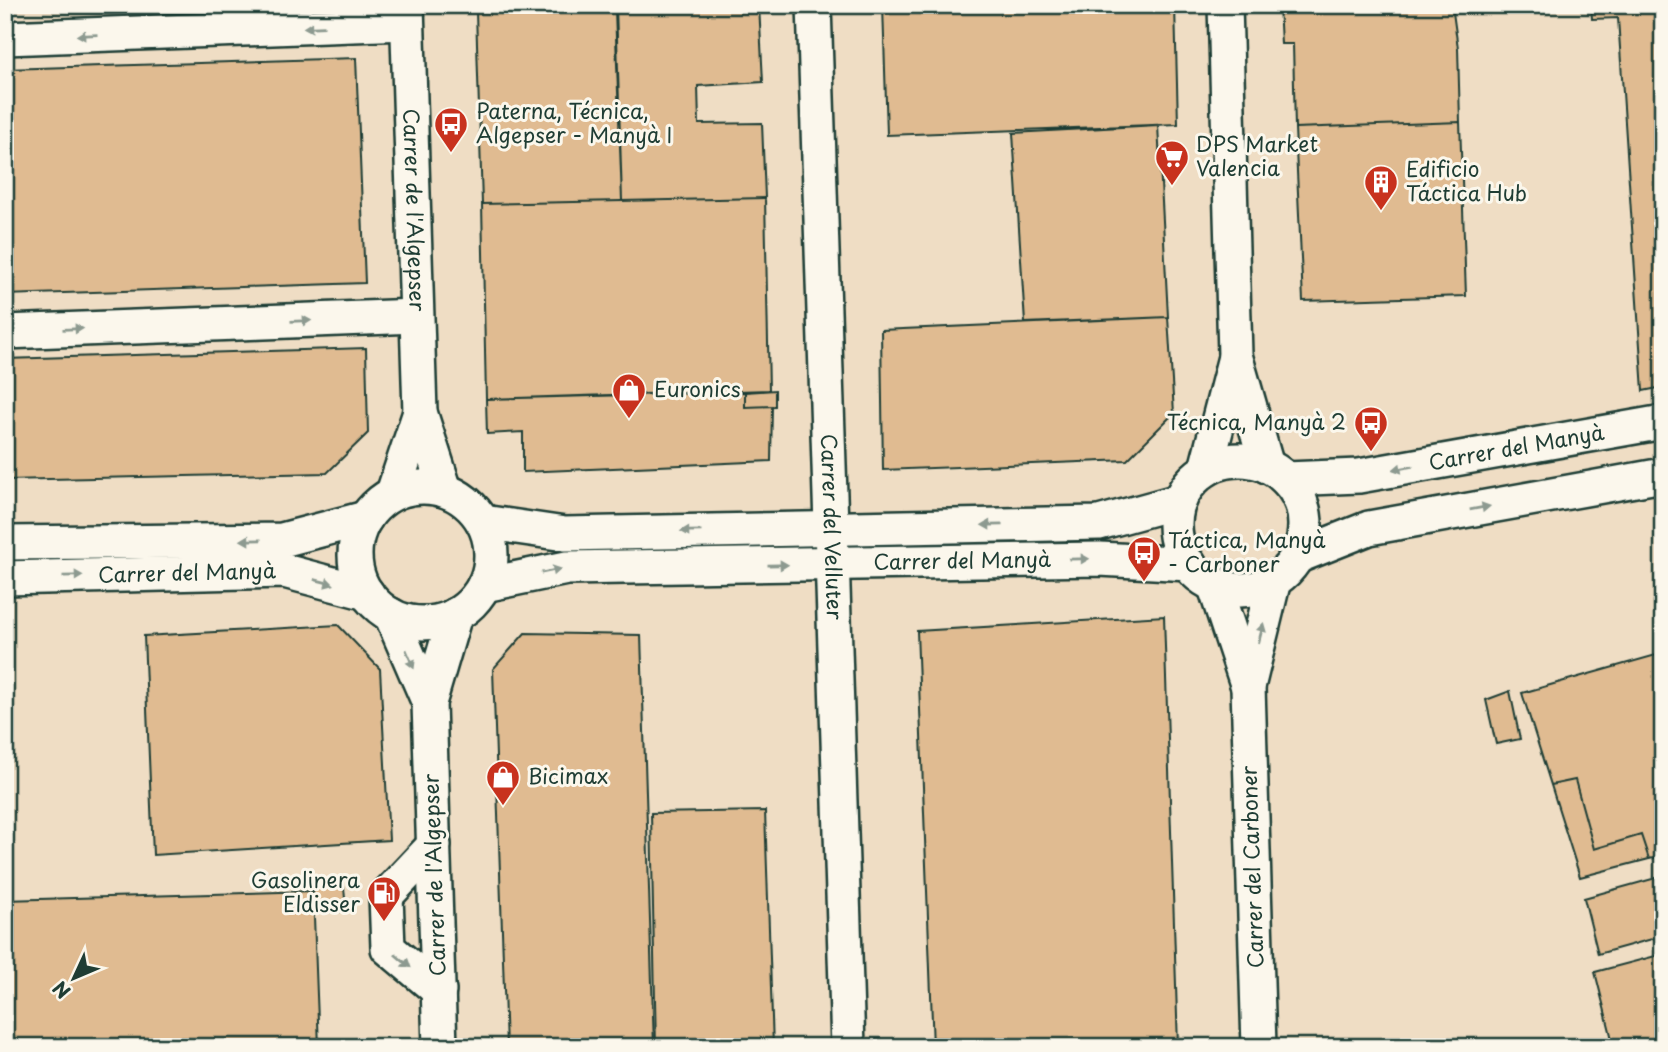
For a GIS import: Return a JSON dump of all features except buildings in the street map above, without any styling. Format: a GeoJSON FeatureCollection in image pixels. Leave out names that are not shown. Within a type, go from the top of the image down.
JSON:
{"type":"FeatureCollection","features":[{"type":"Feature","properties":{"kind":"street","name":"Carrer del Velluter"},"geometry":{"type":"LineString","coordinates":[[814,5],[848,1047]]}},
{"type":"Feature","properties":{"kind":"street"},"geometry":{"type":"LineString","coordinates":[[1206,469],[1236,355],[1225,5]]}},
{"type":"Feature","properties":{"kind":"street"},"geometry":{"type":"LineString","coordinates":[[5,38],[407,14]]}},
{"type":"Feature","properties":{"kind":"street","name":"Carrer de l'Algepser"},"geometry":{"type":"LineString","coordinates":[[407,14],[419,412]]}},
{"type":"Feature","properties":{"kind":"street"},"geometry":{"type":"LineString","coordinates":[[5,332],[416,316]]}},
{"type":"Feature","properties":{"kind":"street"},"geometry":{"type":"LineString","coordinates":[[1236,355],[1276,472],[1298,496],[1304,516],[1304,538],[1285,569]]}},
{"type":"Feature","properties":{"kind":"street"},"geometry":{"type":"LineString","coordinates":[[419,412],[445,490]]}},
{"type":"Feature","properties":{"kind":"street"},"geometry":{"type":"LineString","coordinates":[[393,493],[419,412]]}},
{"type":"Feature","properties":{"kind":"street","name":"Carrer del Manyà"},"geometry":{"type":"LineString","coordinates":[[1276,472],[1359,476],[1663,422]]}},
{"type":"Feature","properties":{"kind":"street"},"geometry":{"type":"LineString","coordinates":[[1276,472],[1236,460],[1206,469],[1190,483],[1179,500],[1176,533],[1201,574],[1234,590],[1255,588],[1285,569],[1369,528],[1663,475]]}},
{"type":"Feature","properties":{"kind":"street"},"geometry":{"type":"LineString","coordinates":[[379,604],[412,622],[434,622],[455,615],[472,602],[484,585],[491,564],[490,543],[483,522],[473,508],[445,490],[427,487],[393,493],[377,504],[357,536],[355,556],[358,576],[379,604],[429,703]]}},
{"type":"Feature","properties":{"kind":"street","name":"Carrer del Manyà"},"geometry":{"type":"LineString","coordinates":[[483,522],[565,534],[1099,523],[1179,500]]}},
{"type":"Feature","properties":{"kind":"street","name":"Carrer del Manyà"},"geometry":{"type":"LineString","coordinates":[[5,542],[282,540],[366,518]]}},
{"type":"Feature","properties":{"kind":"street","name":"Carrer del Manyà"},"geometry":{"type":"LineString","coordinates":[[484,585],[567,568],[1100,559],[1201,574]]}},
{"type":"Feature","properties":{"kind":"street","name":"Carrer del Carboner"},"geometry":{"type":"LineString","coordinates":[[1259,1047],[1248,687],[1285,569]]}},
{"type":"Feature","properties":{"kind":"street","name":"Carrer del Manyà"},"geometry":{"type":"LineString","coordinates":[[5,578],[284,571],[379,604]]}},
{"type":"Feature","properties":{"kind":"street","name":"Carrer del Carboner"},"geometry":{"type":"LineString","coordinates":[[1201,574],[1248,687]]}},
{"type":"Feature","properties":{"kind":"street"},"geometry":{"type":"LineString","coordinates":[[429,703],[455,615]]}},
{"type":"Feature","properties":{"kind":"street","name":"Carrer de l'Algepser"},"geometry":{"type":"LineString","coordinates":[[429,703],[440,1047]]}},
{"type":"Feature","properties":{"kind":"street"},"geometry":{"type":"LineString","coordinates":[[434,845],[386,896],[388,948],[439,990]]}},
{"type":"Feature","properties":{"kind":"shaded area"},"geometry":{"type":"Polygon","coordinates":[[[5,5],[1663,5],[1663,1047],[5,1047],[5,5]]]}},
{"type":"Feature","properties":{"kind":"place","name":"Paterna, Técnica, Algepser - Manyà I"},"geometry":{"type":"Point","coordinates":[451,154]}},
{"type":"Feature","properties":{"kind":"place","name":"DPS Market Valencia"},"geometry":{"type":"Point","coordinates":[1172,187]}},
{"type":"Feature","properties":{"kind":"place","name":"Edificio Táctica Hub"},"geometry":{"type":"Point","coordinates":[1381,212]}},
{"type":"Feature","properties":{"kind":"place","name":"Euronics"},"geometry":{"type":"Point","coordinates":[629,420]}},
{"type":"Feature","properties":{"kind":"place","name":"Técnica, Manyà 2"},"geometry":{"type":"Point","coordinates":[1371,453]}},
{"type":"Feature","properties":{"kind":"place","name":"Táctica, Manyà - Carboner"},"geometry":{"type":"Point","coordinates":[1144,583]}},
{"type":"Feature","properties":{"kind":"place","name":"Bicimax"},"geometry":{"type":"Point","coordinates":[503,807]}},
{"type":"Feature","properties":{"kind":"place","name":"Gasolinera Eldisser"},"geometry":{"type":"Point","coordinates":[384,923]}}]}
